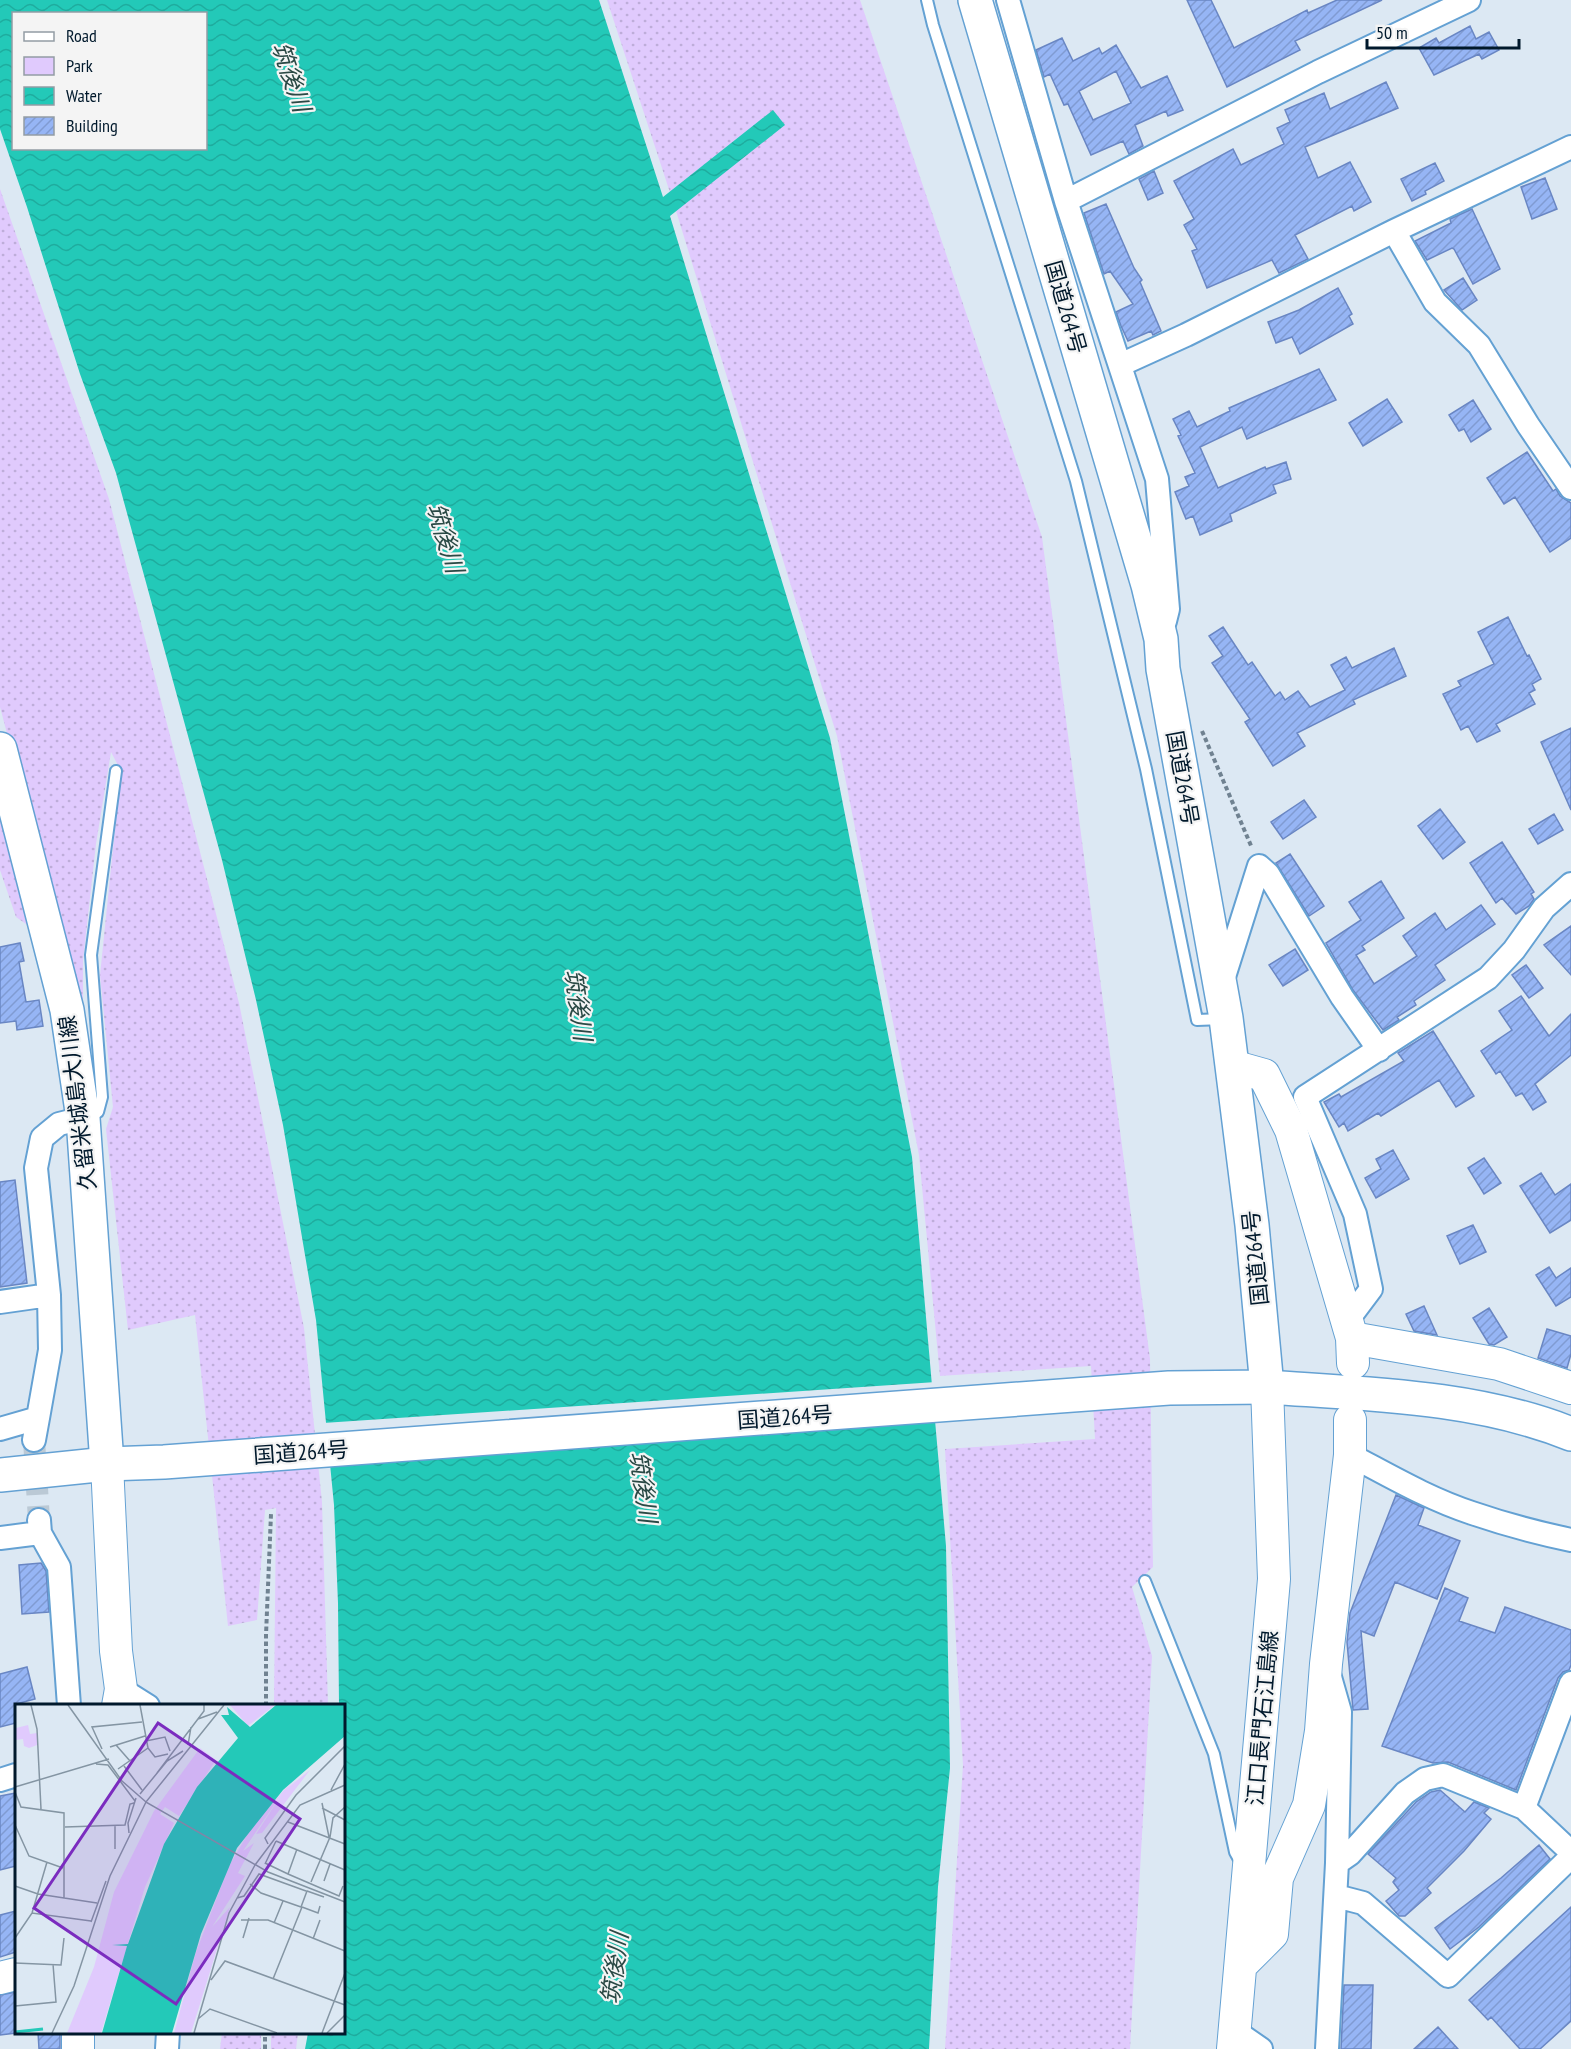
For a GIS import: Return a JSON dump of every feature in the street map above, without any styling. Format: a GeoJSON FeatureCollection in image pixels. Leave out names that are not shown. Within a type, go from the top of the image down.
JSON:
{"type":"FeatureCollection","features":[{"type":"Feature","properties":{"kind":"main road","name":"国道264号"},"geometry":{"type":"LineString","coordinates":[[0,1475],[107,1464],[164,1462],[1169,1388],[1267,1387],[1252,1225],[1232,1065],[1163,669],[1161,639],[1148,585],[975,0]]}},
{"type":"Feature","properties":{"kind":"main road","name":"久留米城島大川線"},"geometry":{"type":"LineString","coordinates":[[0,749],[67,1010],[83,1118],[107,1464]]}},
{"type":"Feature","properties":{"kind":"main road"},"geometry":{"type":"LineString","coordinates":[[1267,1387],[1465,1404],[1549,1425],[1571,1434]]}},
{"type":"Feature","properties":{"kind":"street"},"geometry":{"type":"LineString","coordinates":[[1008,0],[1066,201],[1157,480],[1168,609],[1161,639]]}},
{"type":"Feature","properties":{"kind":"street"},"geometry":{"type":"LineString","coordinates":[[1066,201],[1318,72],[1469,0]]}},
{"type":"Feature","properties":{"kind":"street"},"geometry":{"type":"LineString","coordinates":[[1120,365],[1571,147]]}},
{"type":"Feature","properties":{"kind":"street"},"geometry":{"type":"LineString","coordinates":[[1394,231],[1435,302],[1479,345],[1528,425],[1562,458],[1571,488]]}},
{"type":"Feature","properties":{"kind":"street"},"geometry":{"type":"LineString","coordinates":[[1223,1003],[1259,866],[1268,874],[1342,998],[1378,1050]]}},
{"type":"Feature","properties":{"kind":"street"},"geometry":{"type":"LineString","coordinates":[[1351,1341],[1371,1289],[1355,1214],[1305,1097],[1488,978],[1514,950],[1544,908],[1571,884]]}},
{"type":"Feature","properties":{"kind":"street"},"geometry":{"type":"LineString","coordinates":[[1232,1065],[1264,1075],[1291,1130],[1351,1341]]}},
{"type":"Feature","properties":{"kind":"street"},"geometry":{"type":"LineString","coordinates":[[34,1440],[50,1350],[49,1295],[36,1168],[42,1138],[59,1124],[83,1118]]}},
{"type":"Feature","properties":{"kind":"street"},"geometry":{"type":"LineString","coordinates":[[0,1302],[49,1295]]}},
{"type":"Feature","properties":{"kind":"street"},"geometry":{"type":"LineString","coordinates":[[1351,1341],[1499,1364],[1571,1388]]}},
{"type":"Feature","properties":{"kind":"street","name":"江口長門石江島線"},"geometry":{"type":"LineString","coordinates":[[1234,2040],[1274,1579],[1267,1387]]}},
{"type":"Feature","properties":{"kind":"street"},"geometry":{"type":"LineString","coordinates":[[0,1429],[38,1418]]}},
{"type":"Feature","properties":{"kind":"street"},"geometry":{"type":"LineString","coordinates":[[1241,1965],[1272,1934],[1277,1878],[1309,1805],[1321,1731],[1326,1664],[1350,1455],[1350,1420]]}},
{"type":"Feature","properties":{"kind":"street"},"geometry":{"type":"LineString","coordinates":[[1350,1455],[1427,1495],[1471,1513],[1534,1532],[1571,1540]]}},
{"type":"Feature","properties":{"kind":"street"},"geometry":{"type":"LineString","coordinates":[[107,1464],[119,1697],[142,1704]]}},
{"type":"Feature","properties":{"kind":"street"},"geometry":{"type":"LineString","coordinates":[[0,1538],[40,1526],[59,1567],[69,1704]]}},
{"type":"Feature","properties":{"kind":"street"},"geometry":{"type":"LineString","coordinates":[[1326,1664],[1340,1712],[1336,1896],[1327,2049]]}},
{"type":"Feature","properties":{"kind":"street"},"geometry":{"type":"LineString","coordinates":[[1524,1808],[1571,1683]]}},
{"type":"Feature","properties":{"kind":"street"},"geometry":{"type":"LineString","coordinates":[[0,1780],[15,1775]]}},
{"type":"Feature","properties":{"kind":"street"},"geometry":{"type":"LineString","coordinates":[[1337,1863],[1350,1854],[1405,1792],[1425,1779],[1443,1776],[1524,1808],[1571,1852]]}},
{"type":"Feature","properties":{"kind":"street"},"geometry":{"type":"LineString","coordinates":[[1336,1896],[1363,1903],[1448,1976],[1571,1857]]}},
{"type":"Feature","properties":{"kind":"street"},"geometry":{"type":"LineString","coordinates":[[0,1978],[15,1974]]}},
{"type":"Feature","properties":{"kind":"street"},"geometry":{"type":"LineString","coordinates":[[167,2049],[168,2034]]}},
{"type":"Feature","properties":{"kind":"street"},"geometry":{"type":"LineString","coordinates":[[1234,2040],[1262,2049]]}},
{"type":"Feature","properties":{"kind":"lane"},"geometry":{"type":"LineString","coordinates":[[927,0],[1076,481],[1146,769],[1197,1020],[1223,1003]]}},
{"type":"Feature","properties":{"kind":"lane"},"geometry":{"type":"LineString","coordinates":[[83,1118],[98,1112],[102,1097],[91,955],[116,771]]}},
{"type":"Feature","properties":{"kind":"lane"},"geometry":{"type":"LineString","coordinates":[[1145,1581],[1214,1754],[1235,1852],[1249,1877]]}},
{"type":"Feature","properties":{"kind":"path"},"geometry":{"type":"LineString","coordinates":[[1198,726],[1204,735],[1259,866]]}},
{"type":"Feature","properties":{"kind":"path"},"geometry":{"type":"LineString","coordinates":[[266,1704],[266,1635],[271,1514]]}},
{"type":"Feature","properties":{"kind":"green space"},"geometry":{"type":"Polygon","coordinates":[[[607,0],[860,0],[1042,537],[1150,1359],[1153,1567],[1132,1587],[1152,1656],[1130,2049],[945,2049],[963,1765],[945,1449],[1095,1439],[1091,1366],[940,1376],[919,1155],[837,736],[677,214],[607,0]]]}},
{"type":"Feature","properties":{"kind":"green space"},"geometry":{"type":"Polygon","coordinates":[[[0,189],[109,499],[239,1003],[304,1328],[322,1502],[328,1704],[274,1704],[276,1508],[265,1510],[257,1620],[228,1626],[195,1315],[128,1330],[106,1129],[113,1107],[100,975],[121,771],[111,752],[96,844],[83,960],[83,1020],[0,707],[0,189]]]}},
{"type":"Feature","properties":{"kind":"green space"},"geometry":{"type":"Polygon","coordinates":[[[0,798],[36,931],[16,917],[0,870],[0,798]]]}},
{"type":"Feature","properties":{"kind":"green space"},"geometry":{"type":"Polygon","coordinates":[[[222,2034],[261,2034],[261,2049],[220,2049],[222,2034]]]}},
{"type":"Feature","properties":{"kind":"green space"},"geometry":{"type":"Polygon","coordinates":[[[271,2034],[298,2034],[296,2049],[271,2049],[271,2034]]]}},
{"type":"Feature","properties":{"kind":"water","name":"筑後川"},"geometry":{"type":"Polygon","coordinates":[[[0,0],[599,0],[663,197],[773,110],[785,125],[670,216],[830,738],[912,1157],[946,1546],[950,1768],[938,1887],[929,2049],[305,2049],[308,2034],[345,2034],[345,1704],[339,1704],[334,1505],[316,1320],[283,1125],[222,860],[116,473],[80,374],[0,129],[0,0]]]}},
{"type":"Feature","properties":{"kind":"pier"},"geometry":{"type":"Polygon","coordinates":[[[936,1382],[939,1417],[326,1459],[323,1423],[936,1382]]]}},
{"type":"Feature","properties":{"kind":"building"},"geometry":{"type":"Polygon","coordinates":[[[1187,0],[1211,0],[1234,48],[1307,10],[1308,13],[1337,0],[1382,0],[1295,41],[1300,50],[1227,87],[1187,0]]]}},
{"type":"Feature","properties":{"kind":"building"},"geometry":{"type":"Polygon","coordinates":[[[1470,26],[1476,39],[1489,32],[1499,50],[1482,59],[1479,54],[1434,75],[1419,48],[1436,38],[1439,43],[1470,26]]]}},
{"type":"Feature","properties":{"kind":"building"},"geometry":{"type":"Polygon","coordinates":[[[1062,38],[1073,61],[1099,48],[1102,54],[1116,45],[1141,88],[1167,76],[1183,110],[1168,116],[1166,111],[1135,125],[1143,146],[1129,154],[1123,141],[1091,155],[1068,104],[1064,105],[1050,74],[1044,77],[1036,50],[1062,38]],[[1116,71],[1079,91],[1093,120],[1131,103],[1116,71]]]}},
{"type":"Feature","properties":{"kind":"building"},"geometry":{"type":"Polygon","coordinates":[[[1386,82],[1398,108],[1305,147],[1318,178],[1350,162],[1371,202],[1354,211],[1352,206],[1295,235],[1308,259],[1279,273],[1272,260],[1207,288],[1192,251],[1197,249],[1184,225],[1194,219],[1174,181],[1233,149],[1241,165],[1284,144],[1277,128],[1290,122],[1285,110],[1324,93],[1330,109],[1386,82]]]}},
{"type":"Feature","properties":{"kind":"building"},"geometry":{"type":"Polygon","coordinates":[[[1435,163],[1444,181],[1412,201],[1401,179],[1435,163]]]}},
{"type":"Feature","properties":{"kind":"building"},"geometry":{"type":"Polygon","coordinates":[[[1154,171],[1163,193],[1148,200],[1139,179],[1154,171]]]}},
{"type":"Feature","properties":{"kind":"building"},"geometry":{"type":"Polygon","coordinates":[[[1545,178],[1557,209],[1532,219],[1521,187],[1545,178]]]}},
{"type":"Feature","properties":{"kind":"building"},"geometry":{"type":"Polygon","coordinates":[[[1106,204],[1134,268],[1142,280],[1140,282],[1161,331],[1153,335],[1151,331],[1128,341],[1121,326],[1116,312],[1133,304],[1110,271],[1104,274],[1084,213],[1106,204]]]}},
{"type":"Feature","properties":{"kind":"building"},"geometry":{"type":"Polygon","coordinates":[[[1472,209],[1500,269],[1473,284],[1454,249],[1427,260],[1415,241],[1451,223],[1450,219],[1472,209]]]}},
{"type":"Feature","properties":{"kind":"building"},"geometry":{"type":"Polygon","coordinates":[[[1463,278],[1477,300],[1462,310],[1444,290],[1463,278]]]}},
{"type":"Feature","properties":{"kind":"building"},"geometry":{"type":"Polygon","coordinates":[[[1338,288],[1352,314],[1349,316],[1353,324],[1300,354],[1292,337],[1276,343],[1268,322],[1299,310],[1338,288]]]}},
{"type":"Feature","properties":{"kind":"building"},"geometry":{"type":"Polygon","coordinates":[[[1319,369],[1336,400],[1247,439],[1242,427],[1200,447],[1218,488],[1265,467],[1266,469],[1286,462],[1291,479],[1273,485],[1276,493],[1230,514],[1232,521],[1200,535],[1193,516],[1186,519],[1175,492],[1189,486],[1185,477],[1195,473],[1173,419],[1189,411],[1197,427],[1230,411],[1229,408],[1319,369]]]}},
{"type":"Feature","properties":{"kind":"building"},"geometry":{"type":"Polygon","coordinates":[[[1387,399],[1402,422],[1363,446],[1349,423],[1387,399]]]}},
{"type":"Feature","properties":{"kind":"building"},"geometry":{"type":"Polygon","coordinates":[[[1473,400],[1491,429],[1471,442],[1464,429],[1459,431],[1449,415],[1473,400]]]}},
{"type":"Feature","properties":{"kind":"building"},"geometry":{"type":"Polygon","coordinates":[[[1527,452],[1553,491],[1556,489],[1560,496],[1571,503],[1571,538],[1550,552],[1515,497],[1504,504],[1487,478],[1527,452]]]}},
{"type":"Feature","properties":{"kind":"building"},"geometry":{"type":"Polygon","coordinates":[[[1508,617],[1541,679],[1532,684],[1535,690],[1529,693],[1535,704],[1496,724],[1500,731],[1477,742],[1468,726],[1461,730],[1443,694],[1461,686],[1458,681],[1494,664],[1478,632],[1508,617]]]}},
{"type":"Feature","properties":{"kind":"building"},"geometry":{"type":"Polygon","coordinates":[[[1223,627],[1248,665],[1252,662],[1275,696],[1280,692],[1285,700],[1298,691],[1310,707],[1345,690],[1331,665],[1346,657],[1352,668],[1394,648],[1406,676],[1353,700],[1355,704],[1297,733],[1305,746],[1273,766],[1245,722],[1250,719],[1212,663],[1223,656],[1209,636],[1223,627]]]}},
{"type":"Feature","properties":{"kind":"building"},"geometry":{"type":"Polygon","coordinates":[[[1571,728],[1571,810],[1541,742],[1571,728]]]}},
{"type":"Feature","properties":{"kind":"building"},"geometry":{"type":"Polygon","coordinates":[[[1304,800],[1316,817],[1283,839],[1271,822],[1304,800]]]}},
{"type":"Feature","properties":{"kind":"building"},"geometry":{"type":"Polygon","coordinates":[[[1440,809],[1465,842],[1443,859],[1418,826],[1440,809]]]}},
{"type":"Feature","properties":{"kind":"building"},"geometry":{"type":"Polygon","coordinates":[[[1554,814],[1563,830],[1538,844],[1529,829],[1554,814]]]}},
{"type":"Feature","properties":{"kind":"building"},"geometry":{"type":"Polygon","coordinates":[[[1502,842],[1534,892],[1531,894],[1534,899],[1529,906],[1516,914],[1502,898],[1496,903],[1470,863],[1502,842]]]}},
{"type":"Feature","properties":{"kind":"building"},"geometry":{"type":"Polygon","coordinates":[[[1290,854],[1324,906],[1309,916],[1276,863],[1290,854]]]}},
{"type":"Feature","properties":{"kind":"building"},"geometry":{"type":"Polygon","coordinates":[[[1381,881],[1404,918],[1362,946],[1365,950],[1356,955],[1374,984],[1417,956],[1403,936],[1435,913],[1446,930],[1481,905],[1495,924],[1435,965],[1445,980],[1414,1001],[1416,1005],[1397,1017],[1399,1020],[1383,1030],[1353,990],[1326,943],[1361,920],[1349,902],[1381,881]]]}},
{"type":"Feature","properties":{"kind":"building"},"geometry":{"type":"Polygon","coordinates":[[[1571,926],[1571,975],[1544,945],[1571,926]]]}},
{"type":"Feature","properties":{"kind":"building"},"geometry":{"type":"Polygon","coordinates":[[[20,943],[24,961],[19,962],[26,1002],[39,1000],[43,1026],[17,1030],[16,1021],[0,1023],[0,947],[20,943]]]}},
{"type":"Feature","properties":{"kind":"building"},"geometry":{"type":"Polygon","coordinates":[[[1295,949],[1308,970],[1283,986],[1269,965],[1295,949]]]}},
{"type":"Feature","properties":{"kind":"building"},"geometry":{"type":"Polygon","coordinates":[[[1526,965],[1543,988],[1529,998],[1512,975],[1526,965]]]}},
{"type":"Feature","properties":{"kind":"building"},"geometry":{"type":"Polygon","coordinates":[[[1521,996],[1549,1036],[1571,1014],[1571,1055],[1535,1084],[1546,1102],[1533,1110],[1522,1093],[1516,1096],[1500,1071],[1496,1074],[1481,1051],[1512,1030],[1499,1011],[1521,996]]]}},
{"type":"Feature","properties":{"kind":"building"},"geometry":{"type":"Polygon","coordinates":[[[1433,1031],[1474,1096],[1456,1107],[1439,1080],[1381,1116],[1378,1113],[1348,1131],[1344,1123],[1339,1127],[1324,1102],[1339,1094],[1341,1097],[1404,1061],[1398,1053],[1433,1031]]]}},
{"type":"Feature","properties":{"kind":"building"},"geometry":{"type":"Polygon","coordinates":[[[1393,1150],[1409,1179],[1376,1198],[1365,1178],[1381,1169],[1376,1159],[1393,1150]]]}},
{"type":"Feature","properties":{"kind":"building"},"geometry":{"type":"Polygon","coordinates":[[[1484,1158],[1501,1183],[1484,1194],[1468,1168],[1484,1158]]]}},
{"type":"Feature","properties":{"kind":"building"},"geometry":{"type":"Polygon","coordinates":[[[1541,1173],[1555,1195],[1571,1184],[1571,1220],[1550,1233],[1520,1186],[1541,1173]]]}},
{"type":"Feature","properties":{"kind":"building"},"geometry":{"type":"Polygon","coordinates":[[[15,1180],[27,1283],[0,1287],[0,1182],[15,1180]]]}},
{"type":"Feature","properties":{"kind":"building"},"geometry":{"type":"Polygon","coordinates":[[[1473,1225],[1486,1252],[1460,1264],[1447,1236],[1473,1225]]]}},
{"type":"Feature","properties":{"kind":"building"},"geometry":{"type":"Polygon","coordinates":[[[1549,1267],[1556,1278],[1571,1268],[1571,1297],[1556,1306],[1536,1275],[1549,1267]]]}},
{"type":"Feature","properties":{"kind":"building"},"geometry":{"type":"Polygon","coordinates":[[[1424,1306],[1437,1335],[1414,1331],[1406,1314],[1424,1306]]]}},
{"type":"Feature","properties":{"kind":"building"},"geometry":{"type":"Polygon","coordinates":[[[1489,1308],[1507,1337],[1494,1345],[1489,1344],[1473,1318],[1489,1308]]]}},
{"type":"Feature","properties":{"kind":"building"},"geometry":{"type":"Polygon","coordinates":[[[1547,1329],[1571,1336],[1571,1354],[1567,1368],[1538,1358],[1547,1329]]]}},
{"type":"Feature","properties":{"kind":"building"},"geometry":{"type":"Polygon","coordinates":[[[1396,1495],[1424,1508],[1418,1525],[1460,1541],[1437,1599],[1395,1582],[1374,1636],[1361,1631],[1368,1709],[1353,1710],[1347,1642],[1350,1613],[1396,1495]]]}},
{"type":"Feature","properties":{"kind":"building"},"geometry":{"type":"Polygon","coordinates":[[[41,1563],[46,1571],[49,1612],[22,1614],[19,1565],[41,1563]]]}},
{"type":"Feature","properties":{"kind":"building"},"geometry":{"type":"Polygon","coordinates":[[[1445,1588],[1468,1598],[1459,1621],[1495,1633],[1505,1607],[1571,1630],[1571,1665],[1569,1670],[1563,1672],[1558,1678],[1516,1790],[1448,1762],[1433,1763],[1382,1746],[1445,1588]]]}},
{"type":"Feature","properties":{"kind":"building"},"geometry":{"type":"Polygon","coordinates":[[[27,1667],[35,1699],[15,1704],[15,1723],[0,1727],[0,1674],[27,1667]]]}},
{"type":"Feature","properties":{"kind":"building"},"geometry":{"type":"Polygon","coordinates":[[[1440,1790],[1465,1812],[1474,1802],[1489,1808],[1484,1813],[1491,1819],[1464,1851],[1427,1888],[1431,1893],[1405,1916],[1399,1916],[1386,1901],[1399,1890],[1393,1882],[1396,1878],[1368,1854],[1416,1802],[1431,1792],[1440,1790]]]}},
{"type":"Feature","properties":{"kind":"building"},"geometry":{"type":"Polygon","coordinates":[[[15,1793],[15,1866],[0,1870],[0,1796],[15,1793]]]}},
{"type":"Feature","properties":{"kind":"building"},"geometry":{"type":"Polygon","coordinates":[[[1539,1845],[1550,1859],[1479,1927],[1450,1949],[1435,1928],[1501,1878],[1539,1845]]]}},
{"type":"Feature","properties":{"kind":"building"},"geometry":{"type":"Polygon","coordinates":[[[1571,1907],[1571,2021],[1540,2049],[1520,2049],[1491,2017],[1488,2020],[1469,2000],[1571,1907]]]}},
{"type":"Feature","properties":{"kind":"building"},"geometry":{"type":"Polygon","coordinates":[[[15,1911],[15,1952],[0,1957],[0,1915],[15,1911]]]}},
{"type":"Feature","properties":{"kind":"building"},"geometry":{"type":"Polygon","coordinates":[[[1344,1985],[1373,1985],[1371,2049],[1341,2049],[1344,1985]]]}},
{"type":"Feature","properties":{"kind":"building"},"geometry":{"type":"Polygon","coordinates":[[[15,1992],[15,2033],[0,2035],[0,1995],[15,1992]]]}},
{"type":"Feature","properties":{"kind":"building"},"geometry":{"type":"Polygon","coordinates":[[[1438,2027],[1458,2049],[1414,2049],[1438,2027]]]}},
{"type":"Feature","properties":{"kind":"building"},"geometry":{"type":"Polygon","coordinates":[[[38,2034],[60,2034],[60,2049],[39,2049],[38,2034]]]}},
{"type":"Feature","properties":{"kind":"tunnel"},"geometry":{"type":"LineString","coordinates":[[34,1440],[39,1520]]}}]}
